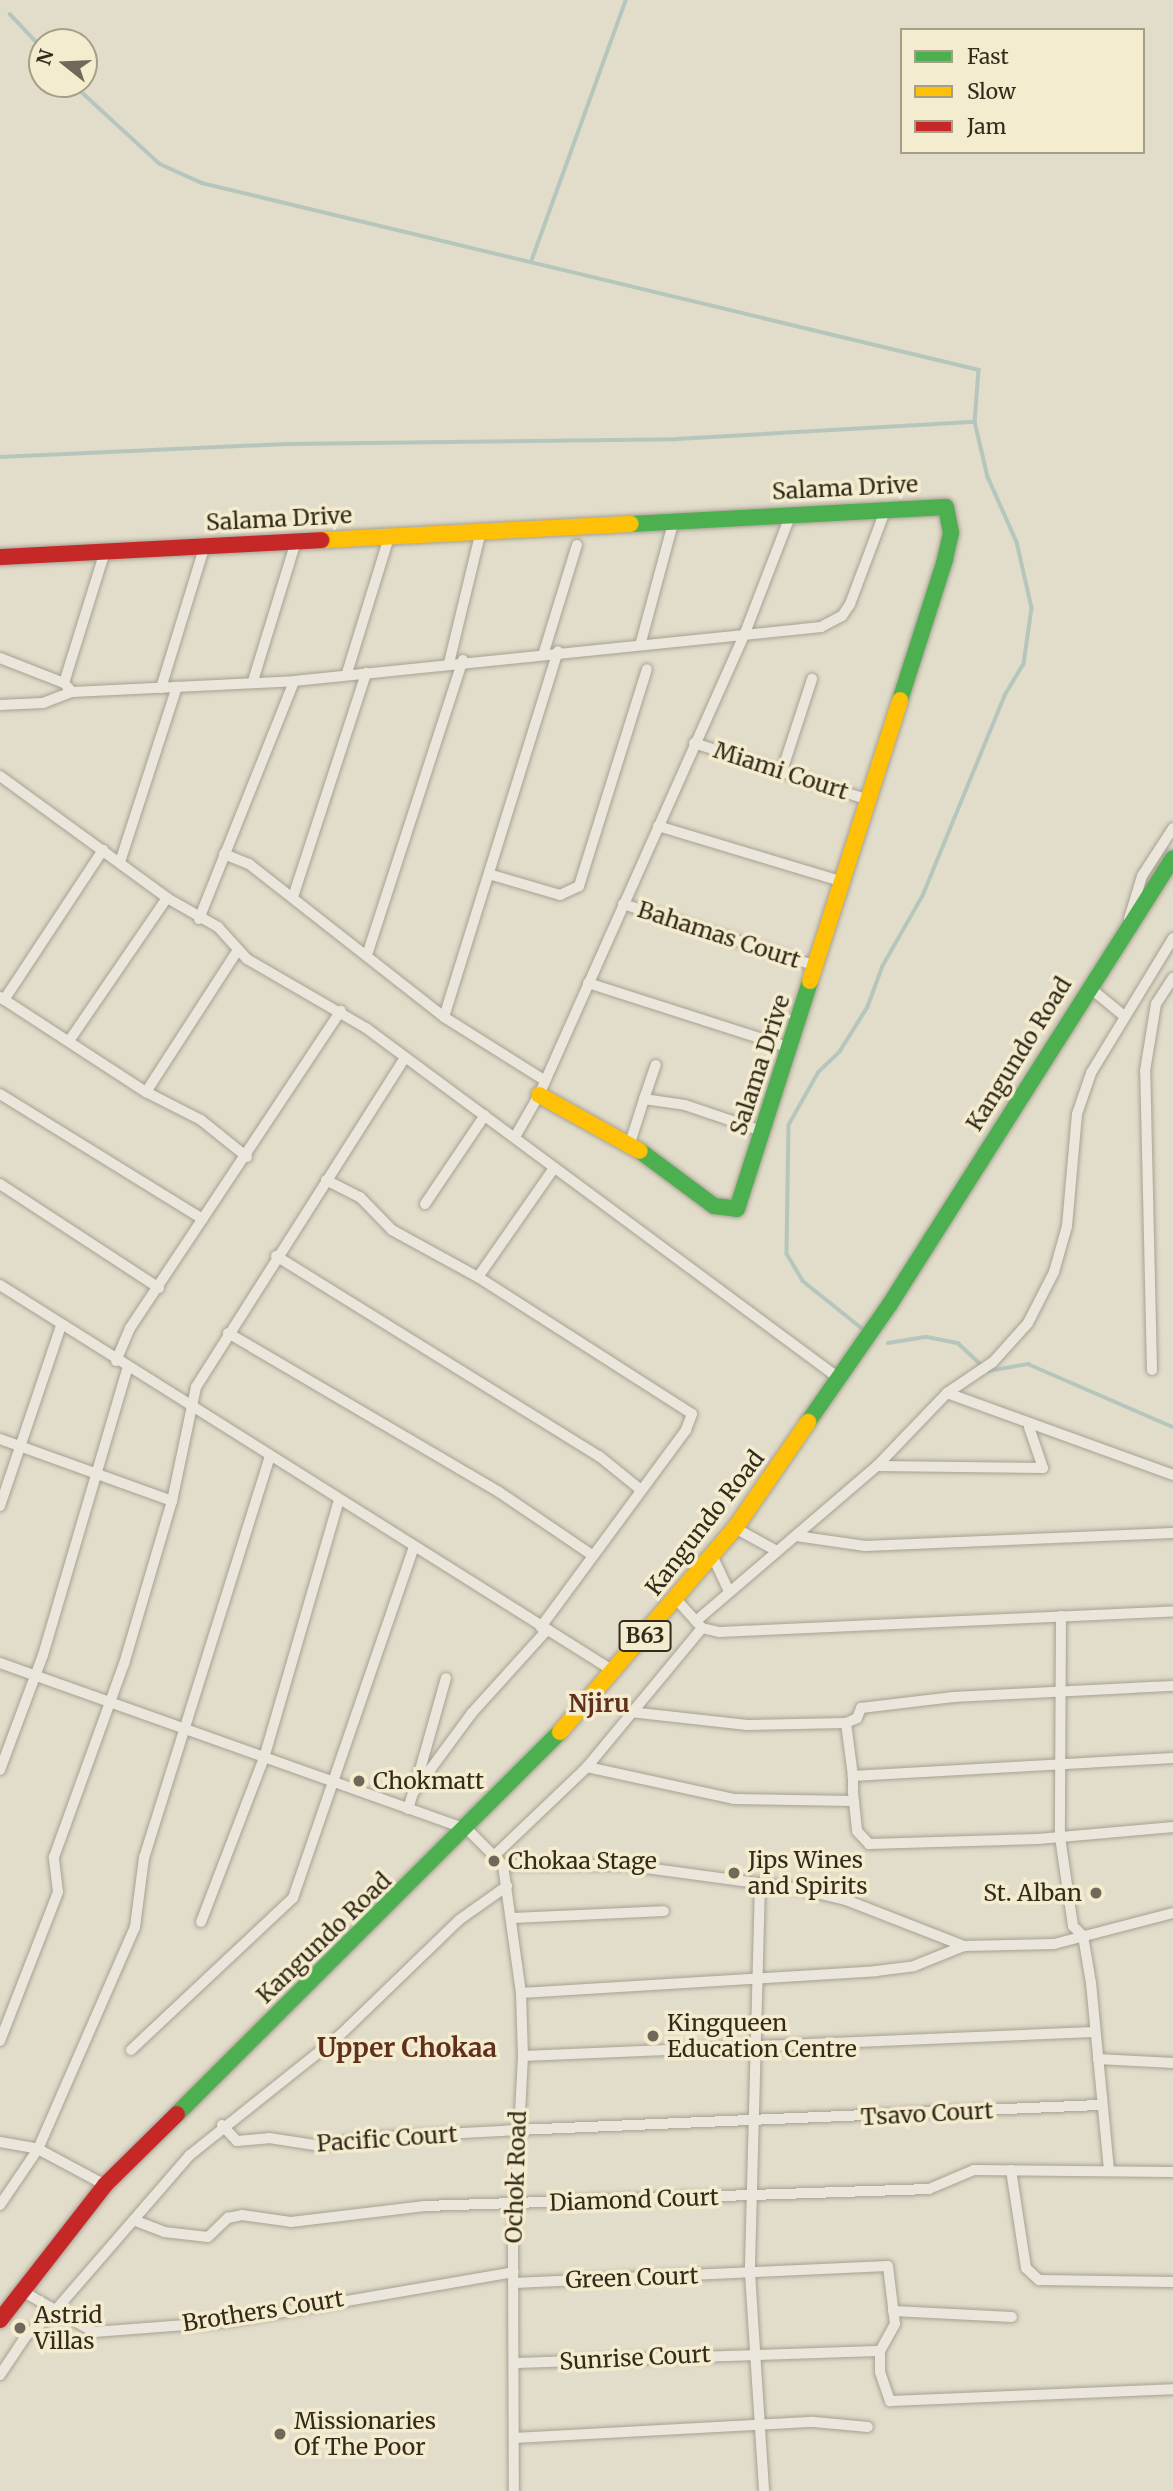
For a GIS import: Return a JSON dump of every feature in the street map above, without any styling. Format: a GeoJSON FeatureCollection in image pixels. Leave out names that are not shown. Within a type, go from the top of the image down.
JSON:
{"type":"FeatureCollection","features":[{"type":"Feature","properties":{"kind":"main road","name":"Salama Drive"},"geometry":{"type":"LineString","coordinates":[[0,557],[886,508],[946,508],[951,533],[740,1204],[727,1210],[629,1143]]}},
{"type":"Feature","properties":{"kind":"main road","name":"Kangundo Road"},"geometry":{"type":"LineString","coordinates":[[0,2320],[105,2185],[467,1829],[615,1672],[735,1528],[840,1379],[1173,858]]}},
{"type":"Feature","properties":{"kind":"main road"},"geometry":{"type":"LineString","coordinates":[[542,1088],[629,1143]]}},
{"type":"Feature","properties":{"kind":"street"},"geometry":{"type":"LineString","coordinates":[[0,658],[68,687],[160,688],[253,681],[294,681],[463,660],[821,627],[842,616],[886,508]]}},
{"type":"Feature","properties":{"kind":"street"},"geometry":{"type":"LineString","coordinates":[[515,1137],[542,1088],[745,633],[792,514]]}},
{"type":"Feature","properties":{"kind":"street"},"geometry":{"type":"LineString","coordinates":[[641,642],[674,520]]}},
{"type":"Feature","properties":{"kind":"street"},"geometry":{"type":"LineString","coordinates":[[449,663],[481,531]]}},
{"type":"Feature","properties":{"kind":"street"},"geometry":{"type":"LineString","coordinates":[[347,673],[389,537]]}},
{"type":"Feature","properties":{"kind":"street"},"geometry":{"type":"LineString","coordinates":[[253,681],[296,541]]}},
{"type":"Feature","properties":{"kind":"street"},"geometry":{"type":"LineString","coordinates":[[160,688],[205,545]]}},
{"type":"Feature","properties":{"kind":"street"},"geometry":{"type":"LineString","coordinates":[[544,652],[577,545]]}},
{"type":"Feature","properties":{"kind":"street"},"geometry":{"type":"LineString","coordinates":[[0,705],[43,703],[68,687],[105,551]]}},
{"type":"Feature","properties":{"kind":"street"},"geometry":{"type":"LineString","coordinates":[[444,1017],[492,875],[558,651]]}},
{"type":"Feature","properties":{"kind":"street"},"geometry":{"type":"LineString","coordinates":[[368,952],[463,660]]}},
{"type":"Feature","properties":{"kind":"street"},"geometry":{"type":"LineString","coordinates":[[492,875],[560,895],[579,886],[647,669]]}},
{"type":"Feature","properties":{"kind":"street"},"geometry":{"type":"LineString","coordinates":[[293,897],[366,673]]}},
{"type":"Feature","properties":{"kind":"street"},"geometry":{"type":"LineString","coordinates":[[782,771],[813,679]]}},
{"type":"Feature","properties":{"kind":"street"},"geometry":{"type":"LineString","coordinates":[[199,919],[294,681]]}},
{"type":"Feature","properties":{"kind":"street"},"geometry":{"type":"LineString","coordinates":[[120,862],[177,687]]}},
{"type":"Feature","properties":{"kind":"street","name":"Miami Court"},"geometry":{"type":"LineString","coordinates":[[694,743],[868,800]]}},
{"type":"Feature","properties":{"kind":"street"},"geometry":{"type":"LineString","coordinates":[[0,776],[167,898],[199,919],[218,927],[238,950],[287,985],[341,1011],[840,1379]]}},
{"type":"Feature","properties":{"kind":"street"},"geometry":{"type":"LineString","coordinates":[[658,826],[843,882]]}},
{"type":"Feature","properties":{"kind":"street"},"geometry":{"type":"LineString","coordinates":[[1128,928],[1142,876],[1173,828]]}},
{"type":"Feature","properties":{"kind":"street"},"geometry":{"type":"LineString","coordinates":[[103,850],[2,999],[146,1092],[201,1121],[247,1157]]}},
{"type":"Feature","properties":{"kind":"street"},"geometry":{"type":"LineString","coordinates":[[224,855],[249,864],[368,952],[444,1017],[542,1088]]}},
{"type":"Feature","properties":{"kind":"street"},"geometry":{"type":"LineString","coordinates":[[69,1041],[167,898]]}},
{"type":"Feature","properties":{"kind":"street","name":"Bahamas Court"},"geometry":{"type":"LineString","coordinates":[[623,904],[816,967]]}},
{"type":"Feature","properties":{"kind":"street"},"geometry":{"type":"LineString","coordinates":[[495,1855],[587,1767],[728,1589],[796,1536],[877,1466],[947,1393],[993,1362],[1028,1323],[1054,1272],[1072,1204],[1077,1114],[1091,1073],[1173,938]]}},
{"type":"Feature","properties":{"kind":"street"},"geometry":{"type":"LineString","coordinates":[[146,1092],[238,950]]}},
{"type":"Feature","properties":{"kind":"street"},"geometry":{"type":"LineString","coordinates":[[1152,1370],[1145,1071],[1156,1003],[1173,978]]}},
{"type":"Feature","properties":{"kind":"street"},"geometry":{"type":"LineString","coordinates":[[588,983],[790,1048]]}},
{"type":"Feature","properties":{"kind":"street"},"geometry":{"type":"LineString","coordinates":[[1089,986],[1124,1016]]}},
{"type":"Feature","properties":{"kind":"street"},"geometry":{"type":"LineString","coordinates":[[116,1361],[130,1328],[159,1288],[202,1219],[247,1157],[341,1011]]}},
{"type":"Feature","properties":{"kind":"street"},"geometry":{"type":"LineString","coordinates":[[1,2034],[58,1892],[54,1857],[111,1703],[172,1501],[196,1387],[276,1256],[361,1125],[369,1121],[404,1059]]}},
{"type":"Feature","properties":{"kind":"street"},"geometry":{"type":"LineString","coordinates":[[629,1143],[656,1065]]}},
{"type":"Feature","properties":{"kind":"street"},"geometry":{"type":"LineString","coordinates":[[0,1094],[202,1219]]}},
{"type":"Feature","properties":{"kind":"street"},"geometry":{"type":"LineString","coordinates":[[644,1099],[685,1105],[762,1131]]}},
{"type":"Feature","properties":{"kind":"street"},"geometry":{"type":"LineString","coordinates":[[425,1204],[485,1115]]}},
{"type":"Feature","properties":{"kind":"street"},"geometry":{"type":"LineString","coordinates":[[478,1277],[554,1168]]}},
{"type":"Feature","properties":{"kind":"street"},"geometry":{"type":"LineString","coordinates":[[326,1180],[360,1197],[392,1230],[478,1277],[692,1414],[686,1430],[592,1555],[544,1629],[472,1713],[413,1793]]}},
{"type":"Feature","properties":{"kind":"street"},"geometry":{"type":"LineString","coordinates":[[0,1184],[159,1288]]}},
{"type":"Feature","properties":{"kind":"street"},"geometry":{"type":"LineString","coordinates":[[276,1256],[599,1456],[641,1490]]}},
{"type":"Feature","properties":{"kind":"street"},"geometry":{"type":"LineString","coordinates":[[0,1285],[127,1369],[615,1672]]}},
{"type":"Feature","properties":{"kind":"street"},"geometry":{"type":"LineString","coordinates":[[0,1506],[18,1446],[61,1326]]}},
{"type":"Feature","properties":{"kind":"street"},"geometry":{"type":"LineString","coordinates":[[228,1333],[499,1492],[592,1555]]}},
{"type":"Feature","properties":{"kind":"street"},"geometry":{"type":"LineString","coordinates":[[0,1769],[36,1676],[127,1369]]}},
{"type":"Feature","properties":{"kind":"street"},"geometry":{"type":"LineString","coordinates":[[947,1393],[1029,1427],[1173,1475]]}},
{"type":"Feature","properties":{"kind":"street"},"geometry":{"type":"LineString","coordinates":[[877,1466],[1043,1468],[1029,1427]]}},
{"type":"Feature","properties":{"kind":"street"},"geometry":{"type":"LineString","coordinates":[[0,1439],[172,1501]]}},
{"type":"Feature","properties":{"kind":"street"},"geometry":{"type":"LineString","coordinates":[[0,2205],[38,2148],[135,1927],[144,1858],[270,1457]]}},
{"type":"Feature","properties":{"kind":"street"},"geometry":{"type":"LineString","coordinates":[[201,1922],[264,1758],[339,1500]]}},
{"type":"Feature","properties":{"kind":"street"},"geometry":{"type":"LineString","coordinates":[[735,1528],[776,1551]]}},
{"type":"Feature","properties":{"kind":"street"},"geometry":{"type":"LineString","coordinates":[[796,1536],[865,1546],[1173,1533]]}},
{"type":"Feature","properties":{"kind":"street"},"geometry":{"type":"LineString","coordinates":[[131,2050],[293,1898],[414,1546]]}},
{"type":"Feature","properties":{"kind":"street"},"geometry":{"type":"LineString","coordinates":[[712,1555],[728,1589]]}},
{"type":"Feature","properties":{"kind":"street"},"geometry":{"type":"LineString","coordinates":[[676,1599],[699,1624],[719,1632],[1173,1611]]}},
{"type":"Feature","properties":{"kind":"street"},"geometry":{"type":"LineString","coordinates":[[1061,1616],[1059,1693],[1064,1765],[1060,1837],[1073,1926],[1083,1936],[1109,2171]]}},
{"type":"Feature","properties":{"kind":"street"},"geometry":{"type":"LineString","coordinates":[[0,1662],[467,1829],[503,1865],[624,1865],[760,1883],[846,1900],[964,1946]]}},
{"type":"Feature","properties":{"kind":"street"},"geometry":{"type":"LineString","coordinates":[[408,1809],[446,1678]]}},
{"type":"Feature","properties":{"kind":"street"},"geometry":{"type":"LineString","coordinates":[[630,1712],[747,1725],[846,1723],[858,1718],[861,1708],[1173,1686]]}},
{"type":"Feature","properties":{"kind":"street"},"geometry":{"type":"LineString","coordinates":[[846,1723],[857,1831],[869,1844],[1060,1837],[1173,1827]]}},
{"type":"Feature","properties":{"kind":"street"},"geometry":{"type":"LineString","coordinates":[[853,1776],[1173,1758]]}},
{"type":"Feature","properties":{"kind":"street"},"geometry":{"type":"LineString","coordinates":[[587,1767],[734,1799],[853,1801]]}},
{"type":"Feature","properties":{"kind":"street","name":"Ochok Road"},"geometry":{"type":"LineString","coordinates":[[503,1865],[521,1993],[523,2056],[517,2130],[514,2491]]}},
{"type":"Feature","properties":{"kind":"street"},"geometry":{"type":"LineString","coordinates":[[760,1883],[750,2273],[764,2491]]}},
{"type":"Feature","properties":{"kind":"street"},"geometry":{"type":"LineString","coordinates":[[0,2375],[26,2336],[53,2313],[136,2221],[169,2176],[222,2125],[339,2036],[459,1920],[507,1886]]}},
{"type":"Feature","properties":{"kind":"street"},"geometry":{"type":"LineString","coordinates":[[512,1918],[664,1910]]}},
{"type":"Feature","properties":{"kind":"street"},"geometry":{"type":"LineString","coordinates":[[521,1993],[898,1969],[964,1946],[1024,1947],[1083,1936],[1173,1913]]}},
{"type":"Feature","properties":{"kind":"street"},"geometry":{"type":"LineString","coordinates":[[523,2056],[1093,2032]]}},
{"type":"Feature","properties":{"kind":"street"},"geometry":{"type":"LineString","coordinates":[[1098,2059],[1173,2063]]}},
{"type":"Feature","properties":{"kind":"street","name":"Tsavo Court"},"geometry":{"type":"LineString","coordinates":[[517,2130],[754,2122],[1100,2105]]}},
{"type":"Feature","properties":{"kind":"street","name":"Pacific Court"},"geometry":{"type":"LineString","coordinates":[[222,2125],[237,2141],[269,2138],[321,2146],[517,2130]]}},
{"type":"Feature","properties":{"kind":"street"},"geometry":{"type":"LineString","coordinates":[[0,2142],[38,2148],[105,2185]]}},
{"type":"Feature","properties":{"kind":"street","name":"Diamond Court"},"geometry":{"type":"LineString","coordinates":[[136,2221],[164,2232],[208,2236],[228,2218],[242,2215],[291,2222],[319,2217],[516,2203],[940,2188],[974,2170],[1173,2172]]}},
{"type":"Feature","properties":{"kind":"street"},"geometry":{"type":"LineString","coordinates":[[1011,2170],[1026,2268],[1039,2280],[1173,2282]]}},
{"type":"Feature","properties":{"kind":"street","name":"Green Court"},"geometry":{"type":"LineString","coordinates":[[514,2278],[750,2273],[888,2266],[893,2311]]}},
{"type":"Feature","properties":{"kind":"street","name":"Brothers Court"},"geometry":{"type":"LineString","coordinates":[[22,2291],[53,2313],[94,2332],[215,2323],[514,2278]]}},
{"type":"Feature","properties":{"kind":"street"},"geometry":{"type":"LineString","coordinates":[[1012,2317],[893,2311],[892,2332],[880,2351],[883,2395],[901,2402],[1173,2389]]}},
{"type":"Feature","properties":{"kind":"street","name":"Sunrise Court"},"geometry":{"type":"LineString","coordinates":[[514,2363],[756,2351],[880,2351]]}},
{"type":"Feature","properties":{"kind":"street"},"geometry":{"type":"LineString","coordinates":[[514,2438],[814,2422],[868,2427]]}},
{"type":"Feature","properties":{"kind":"waterway"},"geometry":{"type":"LineString","coordinates":[[531,262],[626,0]]}},
{"type":"Feature","properties":{"kind":"waterway"},"geometry":{"type":"LineString","coordinates":[[10,14],[28,33]]}},
{"type":"Feature","properties":{"kind":"waterway"},"geometry":{"type":"LineString","coordinates":[[88,98],[160,164],[202,183],[979,370],[975,422],[988,477],[1017,542],[1032,608],[1024,664],[1005,696],[923,896],[883,966],[868,1007],[840,1052],[819,1072],[789,1125],[787,1254],[803,1281],[863,1329]]}},
{"type":"Feature","properties":{"kind":"waterway"},"geometry":{"type":"LineString","coordinates":[[0,457],[287,444],[677,439],[975,422]]}},
{"type":"Feature","properties":{"kind":"waterway"},"geometry":{"type":"LineString","coordinates":[[888,1343],[927,1337],[958,1343],[988,1371],[1028,1364],[1173,1427]]}},
{"type":"Feature","properties":{"kind":"traffic: fast"},"geometry":{"type":"LineString","coordinates":[[631,524],[946,507],[951,533],[945,560],[900,700]]}},
{"type":"Feature","properties":{"kind":"traffic: fast"},"geometry":{"type":"LineString","coordinates":[[808,1422],[890,1304],[1173,858]]}},
{"type":"Feature","properties":{"kind":"traffic: fast"},"geometry":{"type":"LineString","coordinates":[[640,1151],[714,1206],[737,1209],[810,981]]}},
{"type":"Feature","properties":{"kind":"traffic: fast"},"geometry":{"type":"LineString","coordinates":[[177,2114],[560,1732]]}},
{"type":"Feature","properties":{"kind":"traffic: slow"},"geometry":{"type":"LineString","coordinates":[[322,540],[631,524]]}},
{"type":"Feature","properties":{"kind":"traffic: slow"},"geometry":{"type":"LineString","coordinates":[[810,981],[900,700]]}},
{"type":"Feature","properties":{"kind":"traffic: slow"},"geometry":{"type":"LineString","coordinates":[[539,1095],[640,1151]]}},
{"type":"Feature","properties":{"kind":"traffic: slow"},"geometry":{"type":"LineString","coordinates":[[560,1732],[735,1528],[808,1422]]}},
{"type":"Feature","properties":{"kind":"traffic: jam"},"geometry":{"type":"LineString","coordinates":[[0,557],[322,540]]}},
{"type":"Feature","properties":{"kind":"traffic: jam"},"geometry":{"type":"LineString","coordinates":[[0,2320],[105,2185],[177,2114]]}},
{"type":"Feature","properties":{"kind":"place","name":"Chokmatt"},"geometry":{"type":"Point","coordinates":[359,1781]}},
{"type":"Feature","properties":{"kind":"place","name":"Chokaa Stage"},"geometry":{"type":"Point","coordinates":[494,1861]}},
{"type":"Feature","properties":{"kind":"place","name":"Jips Wines and Spirits"},"geometry":{"type":"Point","coordinates":[734,1873]}},
{"type":"Feature","properties":{"kind":"place","name":"St. Alban"},"geometry":{"type":"Point","coordinates":[1096,1893]}},
{"type":"Feature","properties":{"kind":"place","name":"Kingqueen Education Centre"},"geometry":{"type":"Point","coordinates":[653,2036]}},
{"type":"Feature","properties":{"kind":"place","name":"Astrid Villas"},"geometry":{"type":"Point","coordinates":[20,2328]}},
{"type":"Feature","properties":{"kind":"place","name":"Missionaries Of The Poor"},"geometry":{"type":"Point","coordinates":[280,2434]}},
{"type":"Feature","properties":{"kind":"district","name":"Njiru"},"geometry":{"type":"Point","coordinates":[599,1704]}},
{"type":"Feature","properties":{"kind":"district","name":"Upper Chokaa"},"geometry":{"type":"Point","coordinates":[407,2048]}}]}
